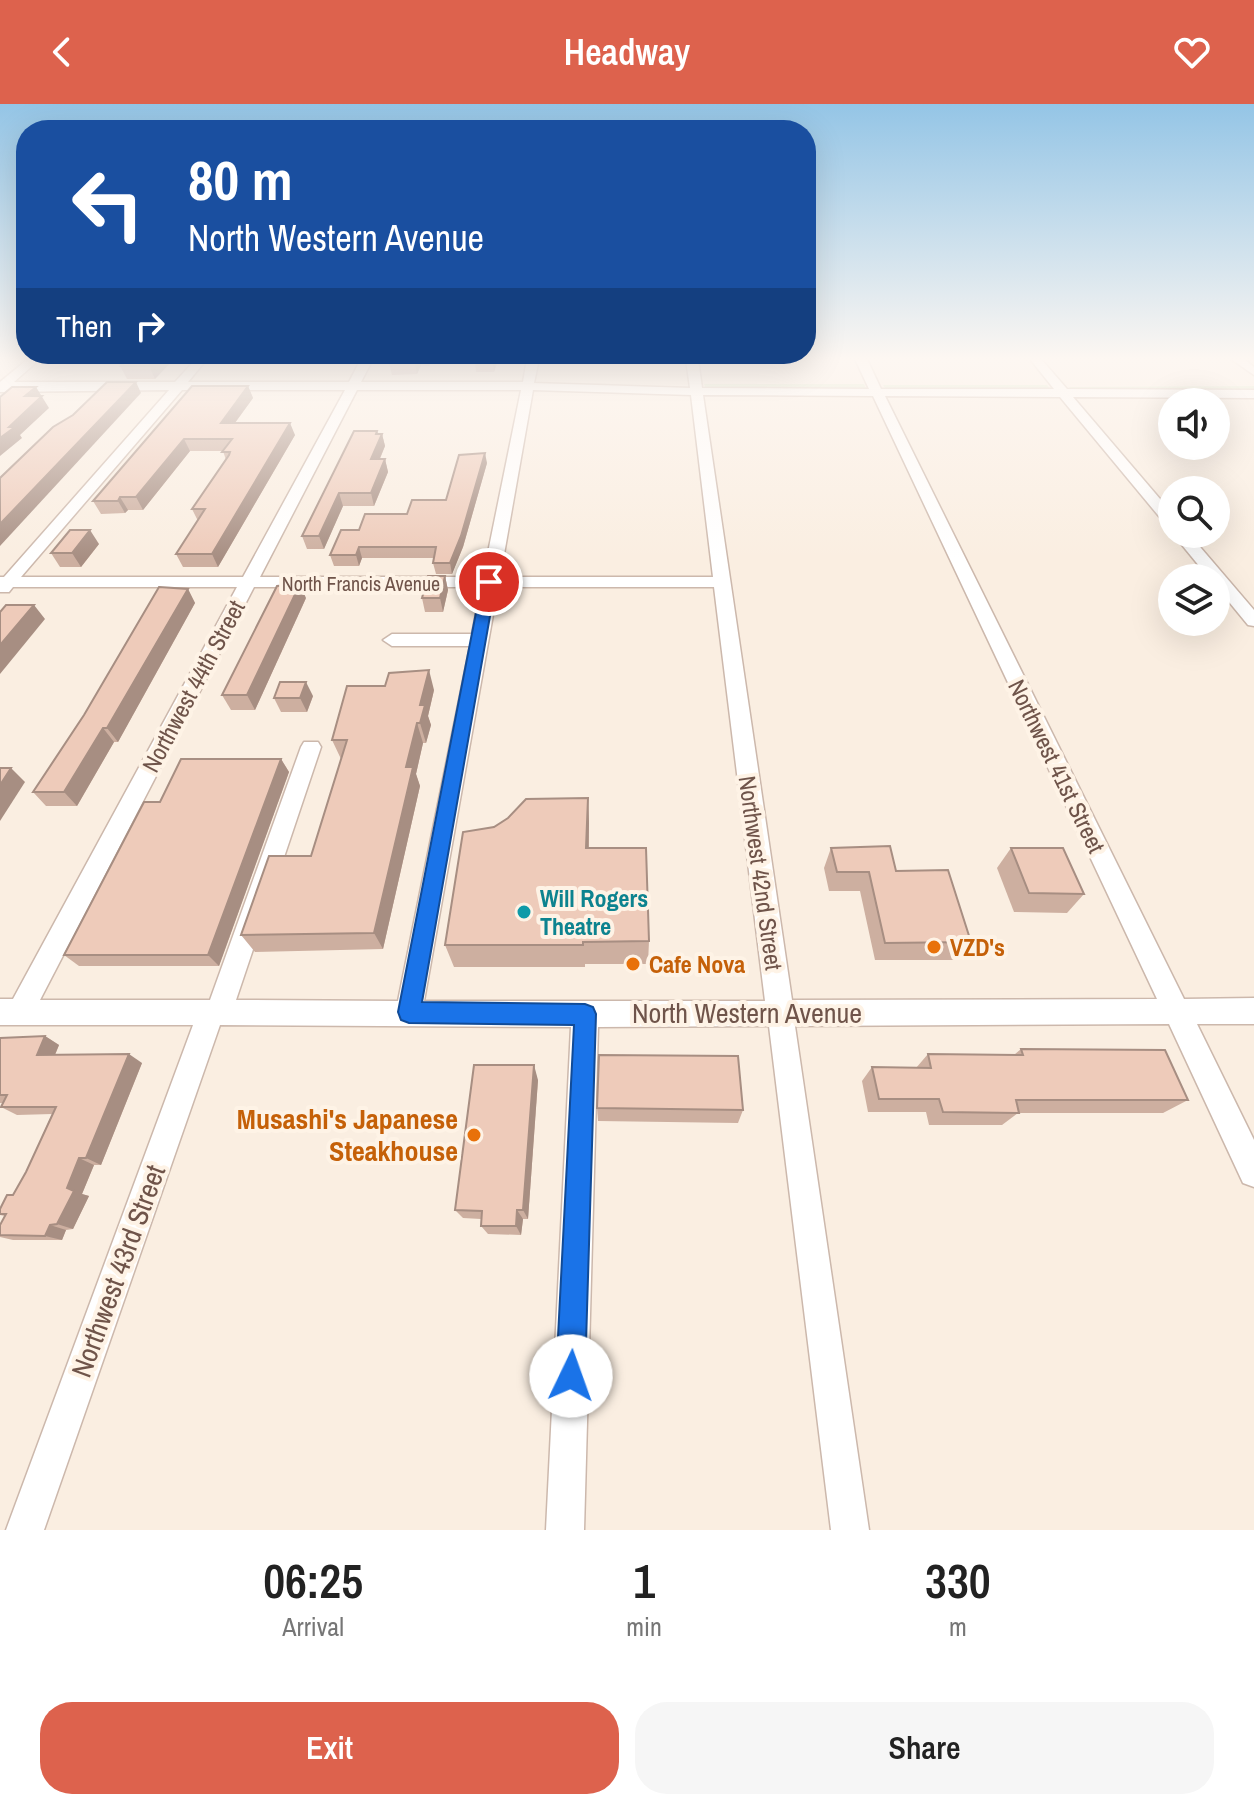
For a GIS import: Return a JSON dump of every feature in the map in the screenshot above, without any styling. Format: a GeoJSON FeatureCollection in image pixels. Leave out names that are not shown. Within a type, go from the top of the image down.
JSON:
{"type":"FeatureCollection","features":[{"type":"Feature","properties":{"kind":"street"},"geometry":{"type":"LineString","coordinates":[[3,585],[143,426]]}},
{"type":"Feature","properties":{"kind":"street","name":"Northwest 44th Street"},"geometry":{"type":"LineString","coordinates":[[10,1012],[333,426]]}},
{"type":"Feature","properties":{"kind":"street"},"geometry":{"type":"LineString","coordinates":[[409,1012],[520,426]]}},
{"type":"Feature","properties":{"kind":"street","name":"Northwest 42nd Street"},"geometry":{"type":"LineString","coordinates":[[701,426],[850,1530]]}},
{"type":"Feature","properties":{"kind":"street","name":"Northwest 41st Street"},"geometry":{"type":"LineString","coordinates":[[894,426],[1254,1172]]}},
{"type":"Feature","properties":{"kind":"street"},"geometry":{"type":"LineString","coordinates":[[1090,426],[1158,506]]}},
{"type":"Feature","properties":{"kind":"street"},"geometry":{"type":"LineString","coordinates":[[1193,548],[1254,621]]}},
{"type":"Feature","properties":{"kind":"street","name":"North Francis Avenue"},"geometry":{"type":"LineString","coordinates":[[3,585],[722,582]]}},
{"type":"Feature","properties":{"kind":"street"},"geometry":{"type":"LineString","coordinates":[[392,640],[478,640]]}},
{"type":"Feature","properties":{"kind":"street","name":"Northwest 43rd Street"},"geometry":{"type":"LineString","coordinates":[[25,1530],[311,747]]}},
{"type":"Feature","properties":{"kind":"street","name":"North Western Avenue"},"geometry":{"type":"LineString","coordinates":[[10,1012],[585,1014],[1254,1011]]}},
{"type":"Feature","properties":{"kind":"street"},"geometry":{"type":"LineString","coordinates":[[565,1530],[585,1014]]}},
{"type":"Feature","properties":{"kind":"building"},"geometry":{"type":"Polygon","coordinates":[[[0,426],[15,427],[0,438],[0,426]]]}},
{"type":"Feature","properties":{"kind":"building"},"geometry":{"type":"Polygon","coordinates":[[[94,426],[0,524],[0,478],[53,427],[94,426]]]}},
{"type":"Feature","properties":{"kind":"building"},"geometry":{"type":"Polygon","coordinates":[[[158,426],[288,426],[212,554],[176,554],[205,509],[192,509],[229,455],[230,452],[222,452],[232,439],[184,439],[136,497],[93,501],[158,426]]]}},
{"type":"Feature","properties":{"kind":"building"},"geometry":{"type":"Polygon","coordinates":[[[354,431],[377,431],[376,434],[382,434],[371,459],[385,459],[371,493],[339,493],[319,536],[302,536],[354,431]]]}},
{"type":"Feature","properties":{"kind":"building"},"geometry":{"type":"Polygon","coordinates":[[[485,453],[450,563],[433,563],[436,547],[359,547],[356,555],[330,555],[341,530],[359,530],[365,514],[407,514],[412,500],[446,500],[459,455],[485,453]]]}},
{"type":"Feature","properties":{"kind":"building"},"geometry":{"type":"Polygon","coordinates":[[[70,530],[90,530],[72,553],[51,553],[70,530]]]}},
{"type":"Feature","properties":{"kind":"building"},"geometry":{"type":"Polygon","coordinates":[[[428,576],[445,576],[440,598],[422,598],[428,576]]]}},
{"type":"Feature","properties":{"kind":"building"},"geometry":{"type":"Polygon","coordinates":[[[300,584],[247,695],[222,695],[277,586],[300,584]]]}},
{"type":"Feature","properties":{"kind":"building"},"geometry":{"type":"Polygon","coordinates":[[[159,587],[188,589],[107,728],[103,728],[64,792],[33,792],[84,715],[159,587]]]}},
{"type":"Feature","properties":{"kind":"building"},"geometry":{"type":"Polygon","coordinates":[[[6,605],[34,605],[0,645],[0,612],[6,605]]]}},
{"type":"Feature","properties":{"kind":"building"},"geometry":{"type":"Polygon","coordinates":[[[429,670],[420,705],[425,705],[406,767],[413,767],[374,933],[241,935],[269,856],[311,856],[347,740],[332,740],[347,686],[385,686],[389,673],[429,670]]]}},
{"type":"Feature","properties":{"kind":"building"},"geometry":{"type":"Polygon","coordinates":[[[280,682],[306,682],[300,698],[274,698],[280,682]]]}},
{"type":"Feature","properties":{"kind":"building"},"geometry":{"type":"Polygon","coordinates":[[[181,759],[281,759],[208,955],[64,955],[144,802],[160,802],[181,759]]]}},
{"type":"Feature","properties":{"kind":"building"},"geometry":{"type":"Polygon","coordinates":[[[0,768],[11,768],[0,785],[0,768]]]}},
{"type":"Feature","properties":{"kind":"building"},"geometry":{"type":"Polygon","coordinates":[[[588,798],[586,848],[646,848],[649,941],[583,942],[583,945],[445,945],[463,832],[494,827],[508,818],[526,799],[588,798]]]}},
{"type":"Feature","properties":{"kind":"building"},"geometry":{"type":"Polygon","coordinates":[[[890,846],[896,871],[948,870],[971,942],[885,943],[869,872],[837,872],[831,848],[890,846]]]}},
{"type":"Feature","properties":{"kind":"building"},"geometry":{"type":"Polygon","coordinates":[[[1011,848],[1063,848],[1084,894],[1029,893],[1011,848]]]}},
{"type":"Feature","properties":{"kind":"building"},"geometry":{"type":"Polygon","coordinates":[[[45,1036],[37,1055],[129,1054],[86,1158],[79,1158],[67,1188],[74,1191],[57,1224],[50,1225],[45,1236],[0,1235],[0,1225],[6,1214],[0,1214],[0,1209],[7,1195],[13,1195],[26,1172],[56,1107],[1,1107],[7,1095],[0,1095],[0,1038],[45,1036]]]}},
{"type":"Feature","properties":{"kind":"building"},"geometry":{"type":"Polygon","coordinates":[[[1021,1049],[1165,1050],[1188,1100],[1016,1100],[1019,1113],[943,1112],[939,1099],[879,1099],[872,1067],[931,1068],[928,1054],[1023,1055],[1021,1049]]]}},
{"type":"Feature","properties":{"kind":"building"},"geometry":{"type":"Polygon","coordinates":[[[599,1055],[738,1056],[743,1110],[597,1108],[599,1055]]]}},
{"type":"Feature","properties":{"kind":"building"},"geometry":{"type":"Polygon","coordinates":[[[474,1065],[534,1065],[523,1210],[517,1210],[516,1226],[481,1226],[482,1211],[455,1210],[474,1065]]]}},
{"type":"Feature","properties":{"kind":"place","name":"Will Rogers Theatre"},"geometry":{"type":"Point","coordinates":[524,912]}},
{"type":"Feature","properties":{"kind":"place","name":"VZD's"},"geometry":{"type":"Point","coordinates":[934,947]}},
{"type":"Feature","properties":{"kind":"place","name":"Cafe Nova"},"geometry":{"type":"Point","coordinates":[633,964]}},
{"type":"Feature","properties":{"kind":"place","name":"Musashi's Japanese Steakhouse"},"geometry":{"type":"Point","coordinates":[474,1135]}},
{"type":"Feature","properties":{"kind":"route"},"geometry":{"type":"LineString","coordinates":[[489,582],[409,1012],[585,1014],[571,1376]]}}]}
